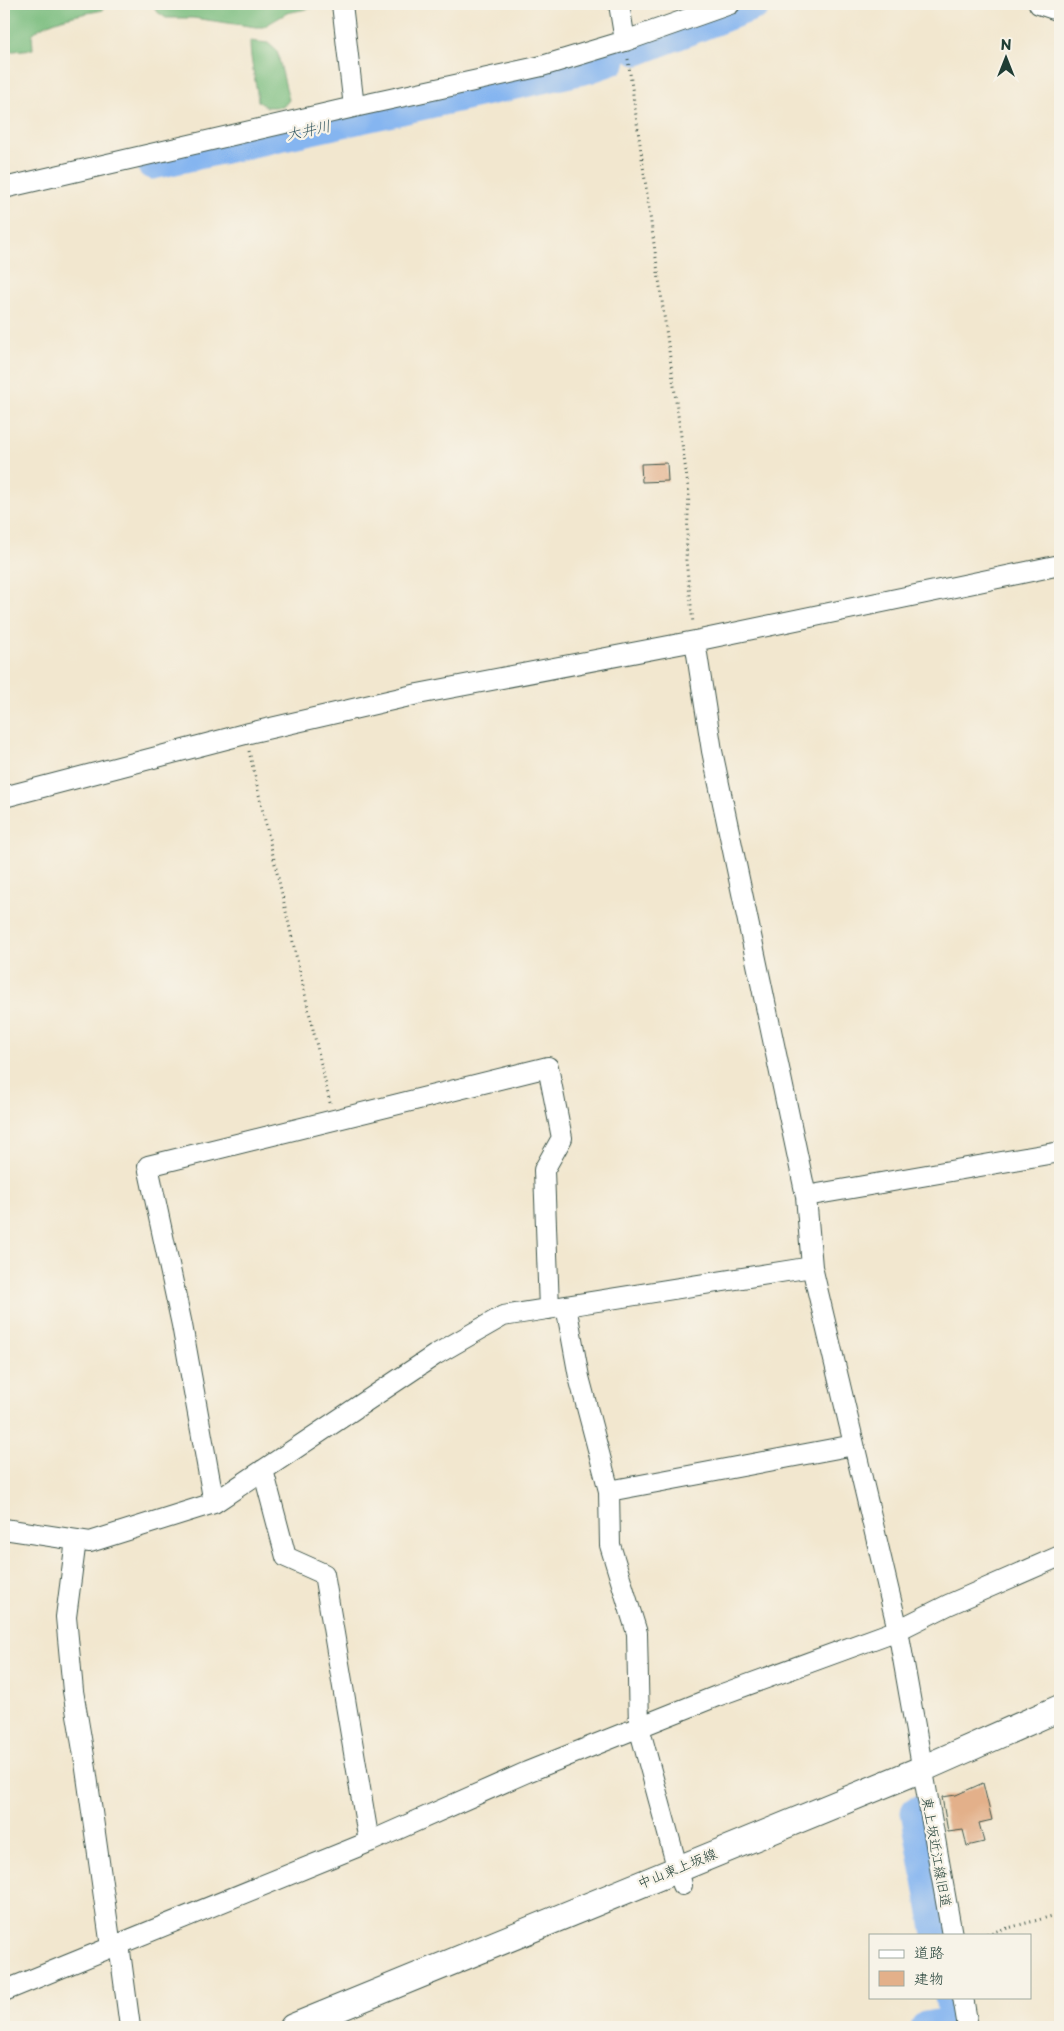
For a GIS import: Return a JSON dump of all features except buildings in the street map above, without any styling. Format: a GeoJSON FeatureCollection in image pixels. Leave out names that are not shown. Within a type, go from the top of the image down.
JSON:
{"type":"FeatureCollection","features":[{"type":"Feature","properties":{"kind":"main road","name":"中山東上坂線"},"geometry":{"type":"LineString","coordinates":[[924,1777],[1060,1708]]}},
{"type":"Feature","properties":{"kind":"main road","name":"中山東上坂線"},"geometry":{"type":"LineString","coordinates":[[293,2027],[680,1876],[924,1777],[1060,1726]]}},
{"type":"Feature","properties":{"kind":"main road","name":"中山東上坂線"},"geometry":{"type":"LineString","coordinates":[[338,2027],[680,1876]]}},
{"type":"Feature","properties":{"kind":"street"},"geometry":{"type":"LineString","coordinates":[[342,4],[354,106]]}},
{"type":"Feature","properties":{"kind":"street"},"geometry":{"type":"LineString","coordinates":[[619,4],[625,42]]}},
{"type":"Feature","properties":{"kind":"street"},"geometry":{"type":"LineString","coordinates":[[4,188],[354,106],[542,66],[625,42],[730,4]]}},
{"type":"Feature","properties":{"kind":"street"},"geometry":{"type":"LineString","coordinates":[[1039,4],[1060,11]]}},
{"type":"Feature","properties":{"kind":"street"},"geometry":{"type":"LineString","coordinates":[[4,797],[245,734],[418,694],[695,641],[1060,565]]}},
{"type":"Feature","properties":{"kind":"street","name":"東上坂近江線旧道"},"geometry":{"type":"LineString","coordinates":[[695,641],[712,751],[806,1196],[812,1267],[898,1630],[952,1934]]}},
{"type":"Feature","properties":{"kind":"street"},"geometry":{"type":"LineString","coordinates":[[214,1503],[182,1325],[148,1166],[548,1067],[562,1138],[544,1170],[558,1307],[609,1491],[610,1545],[637,1633],[639,1727],[680,1876]]}},
{"type":"Feature","properties":{"kind":"street"},"geometry":{"type":"LineString","coordinates":[[806,1196],[1060,1152]]}},
{"type":"Feature","properties":{"kind":"street"},"geometry":{"type":"LineString","coordinates":[[4,1529],[90,1542],[214,1503],[436,1355],[503,1316],[812,1267]]}},
{"type":"Feature","properties":{"kind":"street"},"geometry":{"type":"LineString","coordinates":[[609,1491],[854,1445]]}},
{"type":"Feature","properties":{"kind":"street"},"geometry":{"type":"LineString","coordinates":[[263,1470],[286,1557],[324,1574],[369,1842]]}},
{"type":"Feature","properties":{"kind":"street"},"geometry":{"type":"LineString","coordinates":[[76,1540],[67,1626],[73,1691],[130,2027]]}},
{"type":"Feature","properties":{"kind":"street"},"geometry":{"type":"LineString","coordinates":[[4,1991],[369,1842],[527,1772],[717,1696],[898,1630],[948,1605],[1060,1556]]}},
{"type":"Feature","properties":{"kind":"street"},"geometry":{"type":"LineString","coordinates":[[963,1998],[968,2027]]}},
{"type":"Feature","properties":{"kind":"path"},"geometry":{"type":"LineString","coordinates":[[625,42],[689,493],[686,560],[695,641]]}},
{"type":"Feature","properties":{"kind":"path"},"geometry":{"type":"LineString","coordinates":[[245,734],[334,1120]]}},
{"type":"Feature","properties":{"kind":"path"},"geometry":{"type":"LineString","coordinates":[[986,1934],[1060,1914]]}},
{"type":"Feature","properties":{"kind":"green space"},"geometry":{"type":"Polygon","coordinates":[[[4,4],[103,4],[103,10],[48,24],[32,34],[33,49],[4,52],[4,4]]]}},
{"type":"Feature","properties":{"kind":"green space"},"geometry":{"type":"Polygon","coordinates":[[[153,4],[324,4],[287,13],[263,27],[256,27],[193,18],[166,18],[156,11],[153,4]]]}},
{"type":"Feature","properties":{"kind":"green space"},"geometry":{"type":"Polygon","coordinates":[[[250,41],[268,43],[277,51],[289,100],[283,107],[266,107],[258,101],[250,41]]]}},
{"type":"Feature","properties":{"kind":"waterway","name":"大井川"},"geometry":{"type":"LineString","coordinates":[[637,50],[756,4]]}},
{"type":"Feature","properties":{"kind":"waterway","name":"大井川"},"geometry":{"type":"LineString","coordinates":[[152,164],[588,68],[611,60]]}},
{"type":"Feature","properties":{"kind":"waterway"},"geometry":{"type":"LineString","coordinates":[[916,1812],[938,1934]]}},
{"type":"Feature","properties":{"kind":"waterway"},"geometry":{"type":"LineString","coordinates":[[926,2027],[954,2022],[950,1998]]}}]}
